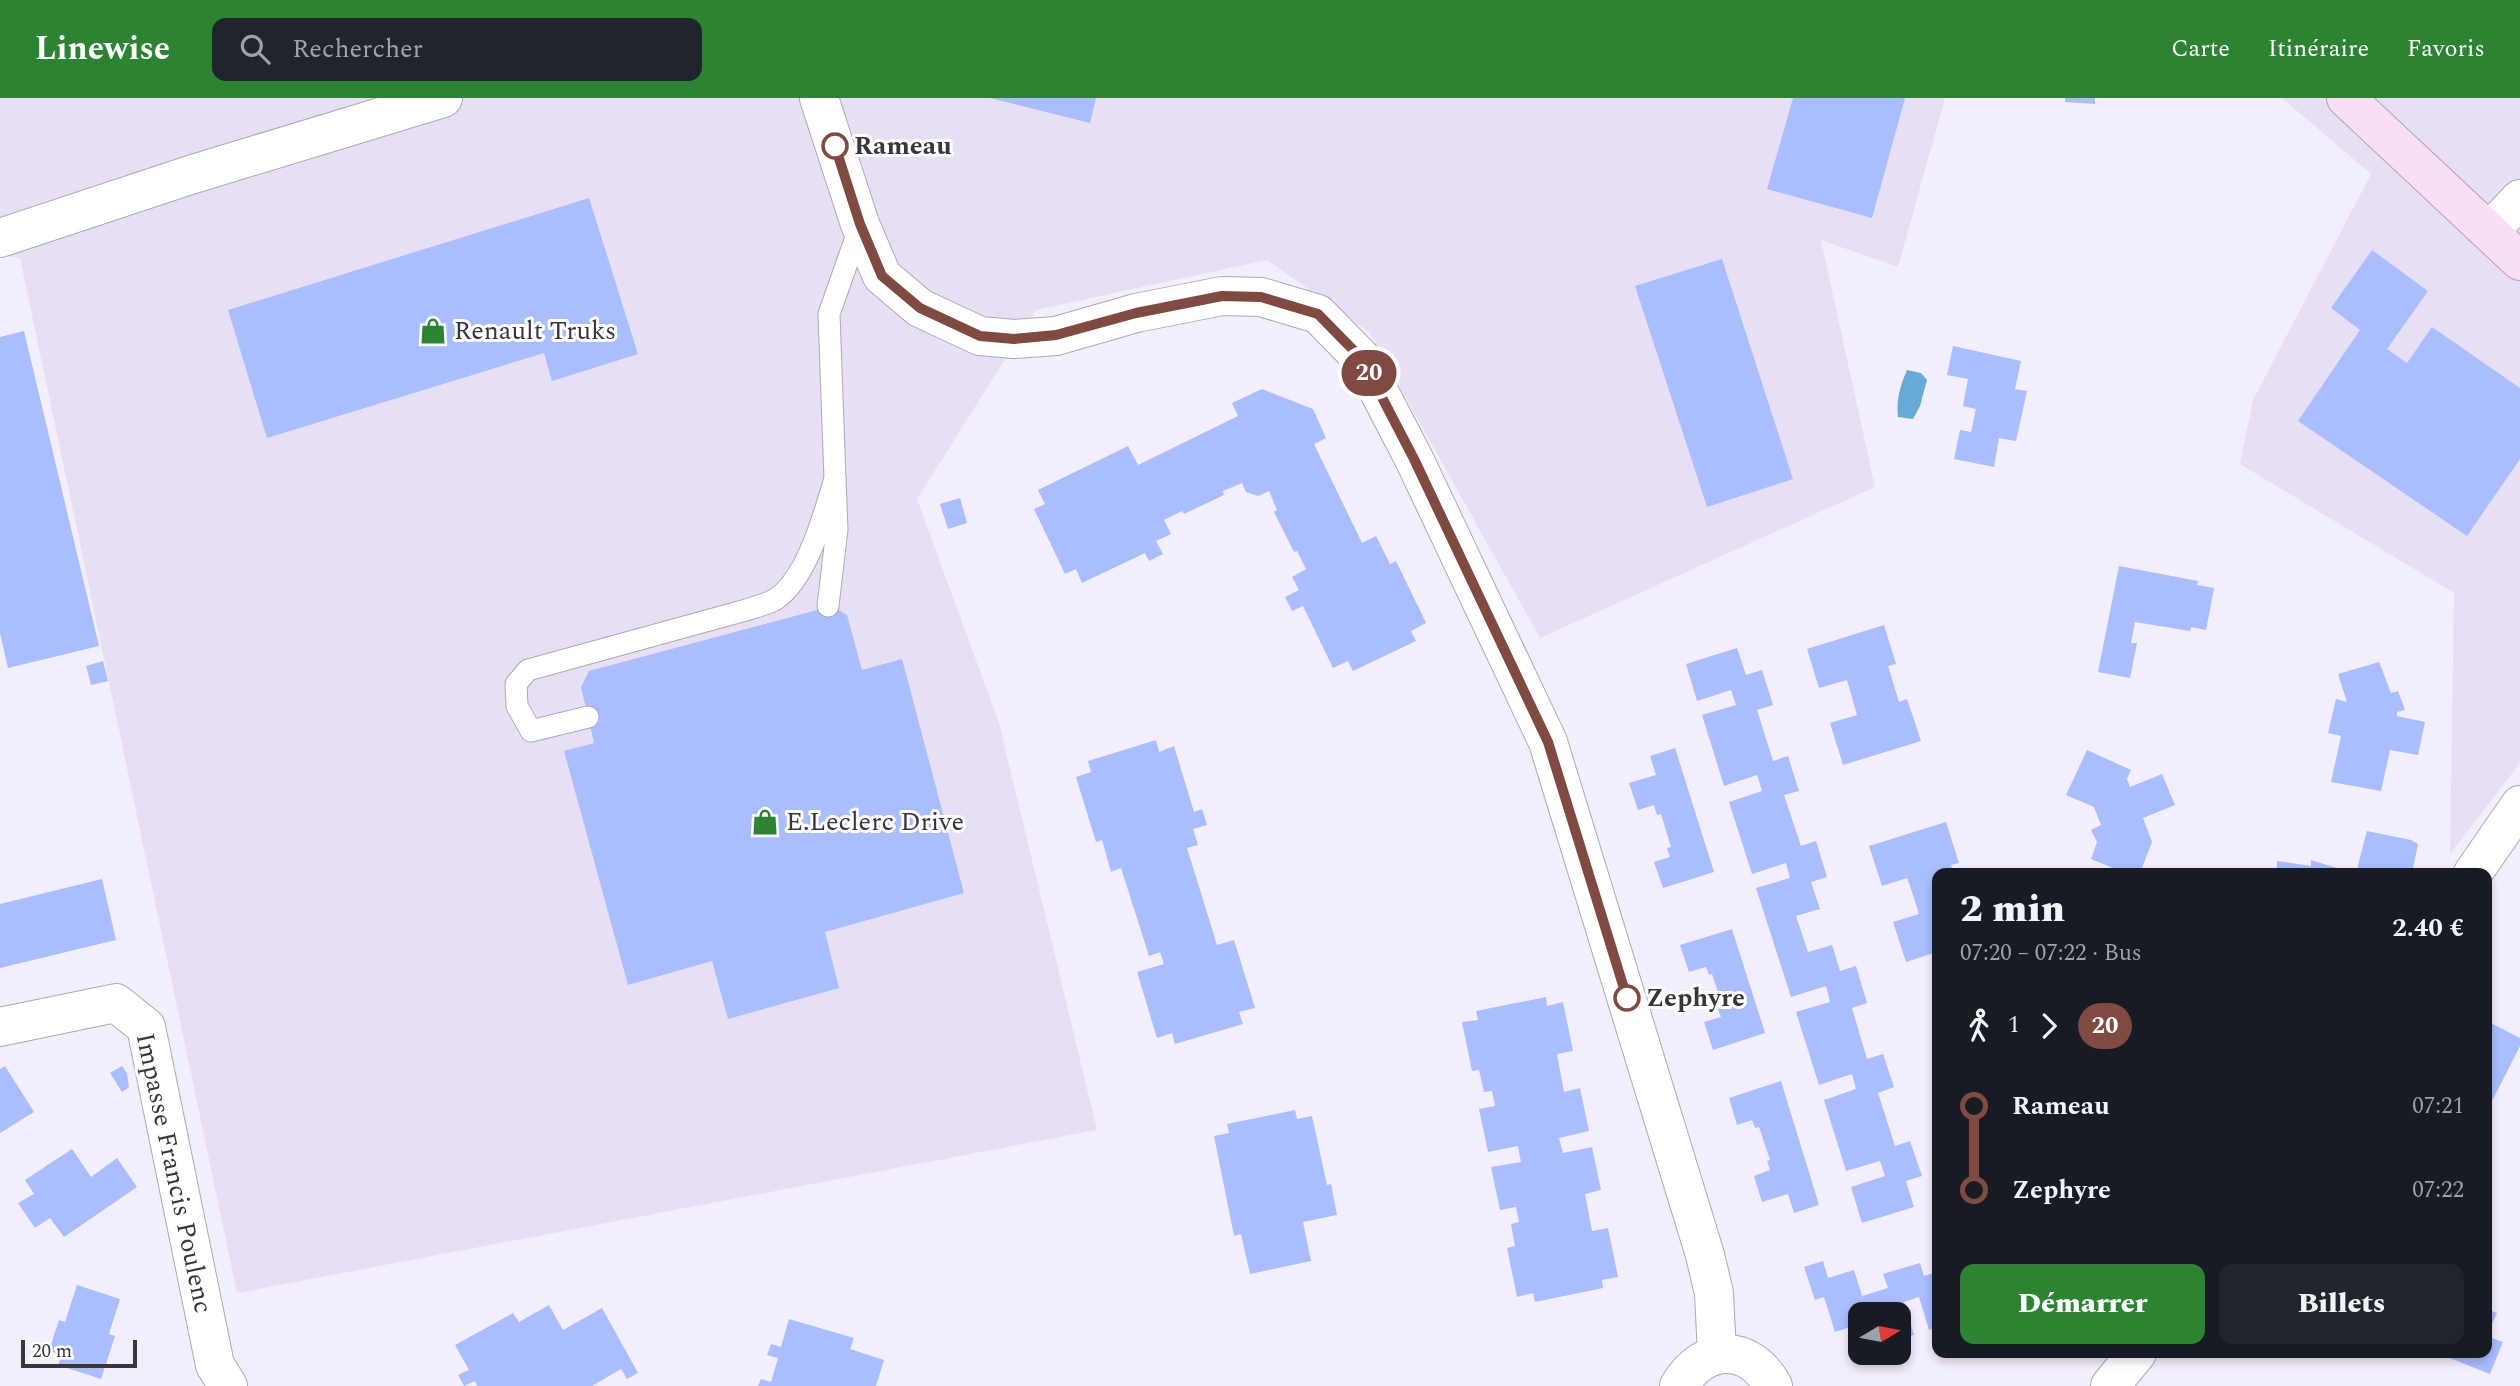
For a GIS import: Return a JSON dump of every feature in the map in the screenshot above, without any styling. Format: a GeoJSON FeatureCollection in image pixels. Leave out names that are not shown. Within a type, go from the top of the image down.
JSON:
{"type":"FeatureCollection","features":[{"type":"Feature","properties":{"kind":"street"},"geometry":{"type":"LineString","coordinates":[[0,238],[190,175],[443,98]]}},
{"type":"Feature","properties":{"kind":"street"},"geometry":{"type":"LineString","coordinates":[[819,98],[860,224],[882,276],[920,308],[980,336],[1014,339],[1056,335],[1136,313],[1222,296],[1261,297],[1318,314],[1362,359],[1414,459],[1548,742],[1705,1255],[1714,1293],[1717,1355]]}},
{"type":"Feature","properties":{"kind":"street"},"geometry":{"type":"LineString","coordinates":[[2346,98],[2520,261]]}},
{"type":"Feature","properties":{"kind":"street"},"geometry":{"type":"LineString","coordinates":[[2489,232],[2520,200]]}},
{"type":"Feature","properties":{"kind":"street"},"geometry":{"type":"LineString","coordinates":[[2476,868],[2520,805]]}},
{"type":"Feature","properties":{"kind":"street","name":"Impasse Francis Poulenc"},"geometry":{"type":"LineString","coordinates":[[0,1027],[116,1003],[146,1027],[215,1365],[228,1386]]}},
{"type":"Feature","properties":{"kind":"street"},"geometry":{"type":"LineString","coordinates":[[1679,1386],[1687,1372],[1701,1360],[1717,1355],[1736,1354],[1752,1361],[1766,1373],[1773,1386]]}},
{"type":"Feature","properties":{"kind":"street"},"geometry":{"type":"LineString","coordinates":[[2110,1386],[2133,1358]]}},
{"type":"Feature","properties":{"kind":"lane"},"geometry":{"type":"LineString","coordinates":[[828,606],[837,529],[829,314],[860,224]]}},
{"type":"Feature","properties":{"kind":"lane"},"geometry":{"type":"LineString","coordinates":[[588,717],[531,731],[517,706],[516,684],[528,670],[746,610],[776,599],[798,575],[804,564],[815,541],[835,479]]}},
{"type":"Feature","properties":{"kind":"shaded area"},"geometry":{"type":"Polygon","coordinates":[[[0,98],[1945,98],[1898,267],[1821,240],[1875,487],[1540,638],[1369,332],[1267,260],[1036,310],[917,499],[999,723],[1097,1130],[237,1293],[20,258],[0,255],[0,98]]]}},
{"type":"Feature","properties":{"kind":"shaded area"},"geometry":{"type":"Polygon","coordinates":[[[2282,98],[2520,98],[2520,763],[2450,854],[2454,593],[2240,464],[2253,400],[2371,174],[2282,98]]]}},
{"type":"Feature","properties":{"kind":"water"},"geometry":{"type":"Polygon","coordinates":[[[1907,370],[1921,373],[1927,380],[1920,406],[1913,419],[1898,417],[1899,393],[1907,370]]]}},
{"type":"Feature","properties":{"kind":"building"},"geometry":{"type":"Polygon","coordinates":[[[990,98],[1096,98],[1090,123],[990,98]]]}},
{"type":"Feature","properties":{"kind":"building"},"geometry":{"type":"Polygon","coordinates":[[[1793,98],[1905,98],[1872,218],[1767,189],[1793,98]]]}},
{"type":"Feature","properties":{"kind":"building"},"geometry":{"type":"Polygon","coordinates":[[[2065,98],[2095,98],[2095,104],[2065,102],[2065,98]]]}},
{"type":"Feature","properties":{"kind":"building","name":"Renault Truks"},"geometry":{"type":"Polygon","coordinates":[[[589,198],[638,354],[552,381],[544,353],[267,438],[228,310],[589,198]]]}},
{"type":"Feature","properties":{"kind":"building"},"geometry":{"type":"Polygon","coordinates":[[[2372,250],[2428,291],[2387,349],[2407,363],[2432,327],[2520,388],[2520,459],[2467,536],[2298,421],[2360,330],[2331,308],[2372,250]]]}},
{"type":"Feature","properties":{"kind":"building"},"geometry":{"type":"Polygon","coordinates":[[[1722,259],[1793,479],[1707,507],[1635,286],[1722,259]]]}},
{"type":"Feature","properties":{"kind":"building"},"geometry":{"type":"Polygon","coordinates":[[[24,331],[99,646],[8,668],[0,633],[0,337],[24,331]]]}},
{"type":"Feature","properties":{"kind":"building"},"geometry":{"type":"Polygon","coordinates":[[[1953,346],[2021,361],[2015,389],[2027,391],[2016,441],[1999,438],[1994,467],[1954,459],[1960,430],[1971,432],[1976,409],[1963,406],[1968,379],[1947,375],[1953,346]]]}},
{"type":"Feature","properties":{"kind":"building"},"geometry":{"type":"Polygon","coordinates":[[[1262,389],[1313,409],[1326,438],[1314,444],[1362,543],[1376,536],[1390,564],[1396,561],[1426,623],[1411,631],[1416,641],[1353,671],[1348,661],[1333,668],[1303,606],[1292,611],[1285,597],[1299,590],[1292,577],[1306,569],[1297,551],[1294,552],[1274,512],[1277,510],[1269,491],[1258,496],[1246,492],[1242,483],[1184,514],[1182,511],[1164,520],[1171,534],[1156,541],[1163,554],[1149,561],[1145,553],[1082,583],[1076,569],[1065,574],[1034,509],[1045,504],[1038,490],[1128,446],[1138,465],[1238,416],[1232,403],[1262,389]]]}},
{"type":"Feature","properties":{"kind":"building"},"geometry":{"type":"Polygon","coordinates":[[[960,498],[967,523],[948,529],[940,504],[960,498]]]}},
{"type":"Feature","properties":{"kind":"building"},"geometry":{"type":"Polygon","coordinates":[[[2119,566],[2198,581],[2197,585],[2214,588],[2206,630],[2191,627],[2190,631],[2135,622],[2131,643],[2137,643],[2130,678],[2098,672],[2119,566]]]}},
{"type":"Feature","properties":{"kind":"building","name":"E.Leclerc Drive"},"geometry":{"type":"Polygon","coordinates":[[[832,606],[847,615],[862,670],[902,659],[964,893],[825,932],[839,988],[728,1019],[712,961],[628,985],[564,751],[594,743],[581,687],[589,671],[832,606]]]}},
{"type":"Feature","properties":{"kind":"building"},"geometry":{"type":"Polygon","coordinates":[[[1884,625],[1896,664],[1888,666],[1899,702],[1907,699],[1921,741],[1843,765],[1830,723],[1857,715],[1847,680],[1819,688],[1807,649],[1884,625]]]}},
{"type":"Feature","properties":{"kind":"building"},"geometry":{"type":"Polygon","coordinates":[[[1737,648],[1746,675],[1762,670],[1773,705],[1757,710],[1773,761],[1788,756],[1799,791],[1784,795],[1801,846],[1816,841],[1827,877],[1811,882],[1820,909],[1796,916],[1808,952],[1832,945],[1840,971],[1856,966],[1867,1003],[1852,1008],[1867,1059],[1883,1054],[1894,1087],[1878,1093],[1895,1146],[1910,1141],[1922,1176],[1906,1181],[1914,1207],[1862,1223],[1851,1187],[1885,1176],[1880,1161],[1846,1171],[1824,1100],[1856,1089],[1852,1074],[1819,1085],[1796,1012],[1830,1002],[1826,986],[1791,997],[1756,888],[1790,878],[1786,863],[1752,874],[1729,802],[1762,791],[1757,775],[1724,786],[1702,715],[1736,705],[1731,690],[1697,701],[1686,664],[1737,648]]]}},
{"type":"Feature","properties":{"kind":"building"},"geometry":{"type":"Polygon","coordinates":[[[103,661],[108,681],[91,685],[86,666],[103,661]]]}},
{"type":"Feature","properties":{"kind":"building"},"geometry":{"type":"Polygon","coordinates":[[[2379,662],[2391,693],[2398,691],[2405,710],[2397,712],[2397,716],[2425,722],[2418,755],[2390,750],[2381,791],[2331,782],[2341,736],[2328,733],[2336,699],[2347,702],[2338,674],[2379,662]]]}},
{"type":"Feature","properties":{"kind":"building"},"geometry":{"type":"Polygon","coordinates":[[[1156,740],[1159,752],[1174,746],[1194,812],[1202,809],[1207,825],[1193,829],[1198,845],[1187,848],[1217,945],[1234,940],[1255,1008],[1239,1012],[1243,1024],[1175,1044],[1172,1033],[1157,1038],[1137,972],[1164,964],[1160,952],[1149,956],[1121,868],[1111,872],[1102,840],[1096,842],[1076,777],[1091,772],[1088,761],[1156,740]]]}},
{"type":"Feature","properties":{"kind":"building"},"geometry":{"type":"Polygon","coordinates":[[[1675,748],[1714,872],[1663,888],[1654,862],[1670,857],[1667,848],[1671,847],[1661,814],[1657,815],[1654,805],[1638,810],[1629,783],[1656,775],[1650,756],[1675,748]]]}},
{"type":"Feature","properties":{"kind":"building"},"geometry":{"type":"Polygon","coordinates":[[[2087,750],[2131,770],[2127,779],[2130,787],[2162,774],[2175,805],[2143,818],[2152,842],[2142,868],[2113,868],[2091,859],[2097,842],[2091,830],[2101,825],[2094,807],[2066,795],[2087,750]]]}},
{"type":"Feature","properties":{"kind":"building"},"geometry":{"type":"Polygon","coordinates":[[[1946,822],[1959,863],[1951,865],[1952,868],[1932,868],[1932,954],[1906,962],[1893,922],[1919,914],[1907,878],[1882,886],[1869,846],[1946,822]]]}},
{"type":"Feature","properties":{"kind":"building"},"geometry":{"type":"Polygon","coordinates":[[[2367,831],[2411,840],[2418,844],[2413,868],[2357,868],[2367,831]]]}},
{"type":"Feature","properties":{"kind":"building"},"geometry":{"type":"Polygon","coordinates":[[[2311,860],[2337,868],[2277,868],[2277,861],[2311,866],[2311,860]]]}},
{"type":"Feature","properties":{"kind":"building"},"geometry":{"type":"Polygon","coordinates":[[[102,879],[116,940],[0,968],[0,904],[102,879]]]}},
{"type":"Feature","properties":{"kind":"building"},"geometry":{"type":"Polygon","coordinates":[[[1732,929],[1765,1033],[1713,1050],[1704,1022],[1721,1017],[1718,1009],[1723,1007],[1712,974],[1709,975],[1706,967],[1689,972],[1680,945],[1732,929]]]}},
{"type":"Feature","properties":{"kind":"building"},"geometry":{"type":"Polygon","coordinates":[[[1546,997],[1547,1006],[1563,1002],[1573,1051],[1557,1054],[1564,1092],[1580,1088],[1589,1131],[1559,1138],[1563,1153],[1592,1147],[1601,1190],[1585,1194],[1592,1231],[1608,1228],[1618,1277],[1602,1280],[1603,1288],[1535,1302],[1533,1293],[1517,1297],[1507,1248],[1515,1246],[1511,1224],[1519,1222],[1516,1207],[1500,1210],[1491,1167],[1521,1162],[1518,1146],[1488,1152],[1479,1109],[1495,1106],[1492,1091],[1484,1092],[1479,1070],[1472,1071],[1462,1022],[1478,1020],[1476,1011],[1546,997]]]}},
{"type":"Feature","properties":{"kind":"building"},"geometry":{"type":"Polygon","coordinates":[[[2492,1024],[2520,1038],[2520,1046],[2492,1101],[2492,1024]]]}},
{"type":"Feature","properties":{"kind":"building"},"geometry":{"type":"Polygon","coordinates":[[[5,1066],[34,1112],[0,1133],[0,1069],[5,1066]]]}},
{"type":"Feature","properties":{"kind":"building"},"geometry":{"type":"Polygon","coordinates":[[[122,1066],[127,1073],[129,1087],[122,1092],[110,1073],[122,1066]]]}},
{"type":"Feature","properties":{"kind":"building"},"geometry":{"type":"Polygon","coordinates":[[[1781,1081],[1819,1205],[1794,1213],[1788,1194],[1762,1202],[1754,1176],[1770,1170],[1767,1161],[1770,1160],[1759,1127],[1755,1128],[1752,1120],[1737,1125],[1729,1098],[1781,1081]]]}},
{"type":"Feature","properties":{"kind":"building"},"geometry":{"type":"Polygon","coordinates":[[[1295,1110],[1297,1119],[1312,1116],[1327,1185],[1331,1184],[1337,1215],[1303,1222],[1311,1261],[1250,1274],[1241,1234],[1234,1236],[1214,1136],[1229,1133],[1227,1124],[1295,1110]]]}},
{"type":"Feature","properties":{"kind":"building"},"geometry":{"type":"Polygon","coordinates":[[[72,1149],[91,1177],[117,1158],[137,1187],[64,1237],[50,1218],[35,1228],[18,1203],[34,1194],[25,1180],[72,1149]]]}},
{"type":"Feature","properties":{"kind":"building"},"geometry":{"type":"Polygon","coordinates":[[[1823,1261],[1828,1278],[1854,1270],[1862,1296],[1888,1288],[1883,1274],[1920,1263],[1924,1276],[1932,1274],[1932,1329],[1929,1330],[1919,1297],[1904,1302],[1848,1302],[1848,1328],[1835,1332],[1824,1297],[1815,1300],[1804,1267],[1823,1261]]]}},
{"type":"Feature","properties":{"kind":"building"},"geometry":{"type":"Polygon","coordinates":[[[77,1285],[120,1299],[109,1334],[115,1336],[101,1379],[58,1365],[62,1355],[49,1351],[59,1320],[65,1322],[77,1285]]]}},
{"type":"Feature","properties":{"kind":"building"},"geometry":{"type":"Polygon","coordinates":[[[549,1305],[563,1330],[602,1308],[638,1373],[627,1379],[621,1369],[592,1386],[477,1386],[475,1381],[464,1386],[458,1375],[469,1370],[455,1345],[513,1313],[519,1322],[549,1305]]]}},
{"type":"Feature","properties":{"kind":"building"},"geometry":{"type":"Polygon","coordinates":[[[2492,1311],[2497,1313],[2492,1324],[2492,1311]]]}},
{"type":"Feature","properties":{"kind":"building"},"geometry":{"type":"Polygon","coordinates":[[[789,1319],[854,1338],[850,1349],[884,1360],[876,1386],[758,1386],[761,1379],[771,1382],[778,1358],[767,1355],[771,1344],[781,1347],[789,1319]]]}},
{"type":"Feature","properties":{"kind":"building"},"geometry":{"type":"Polygon","coordinates":[[[2492,1338],[2503,1342],[2490,1374],[2450,1358],[2492,1358],[2492,1338]]]}},
{"type":"Feature","properties":{"kind":"bus line","name":"20"},"geometry":{"type":"LineString","coordinates":[[835,146],[860,224],[882,276],[920,308],[980,336],[1014,339],[1056,335],[1136,313],[1222,296],[1261,297],[1318,314],[1362,359],[1414,459],[1548,742],[1627,998]]}},
{"type":"Feature","properties":{"kind":"place","name":"Rameau"},"geometry":{"type":"Point","coordinates":[835,146]}},
{"type":"Feature","properties":{"kind":"place","name":"Renault Truks"},"geometry":{"type":"Point","coordinates":[433,331]}},
{"type":"Feature","properties":{"kind":"place","name":"E.Leclerc Drive"},"geometry":{"type":"Point","coordinates":[765,822]}},
{"type":"Feature","properties":{"kind":"place","name":"Zephyre"},"geometry":{"type":"Point","coordinates":[1627,998]}}]}
